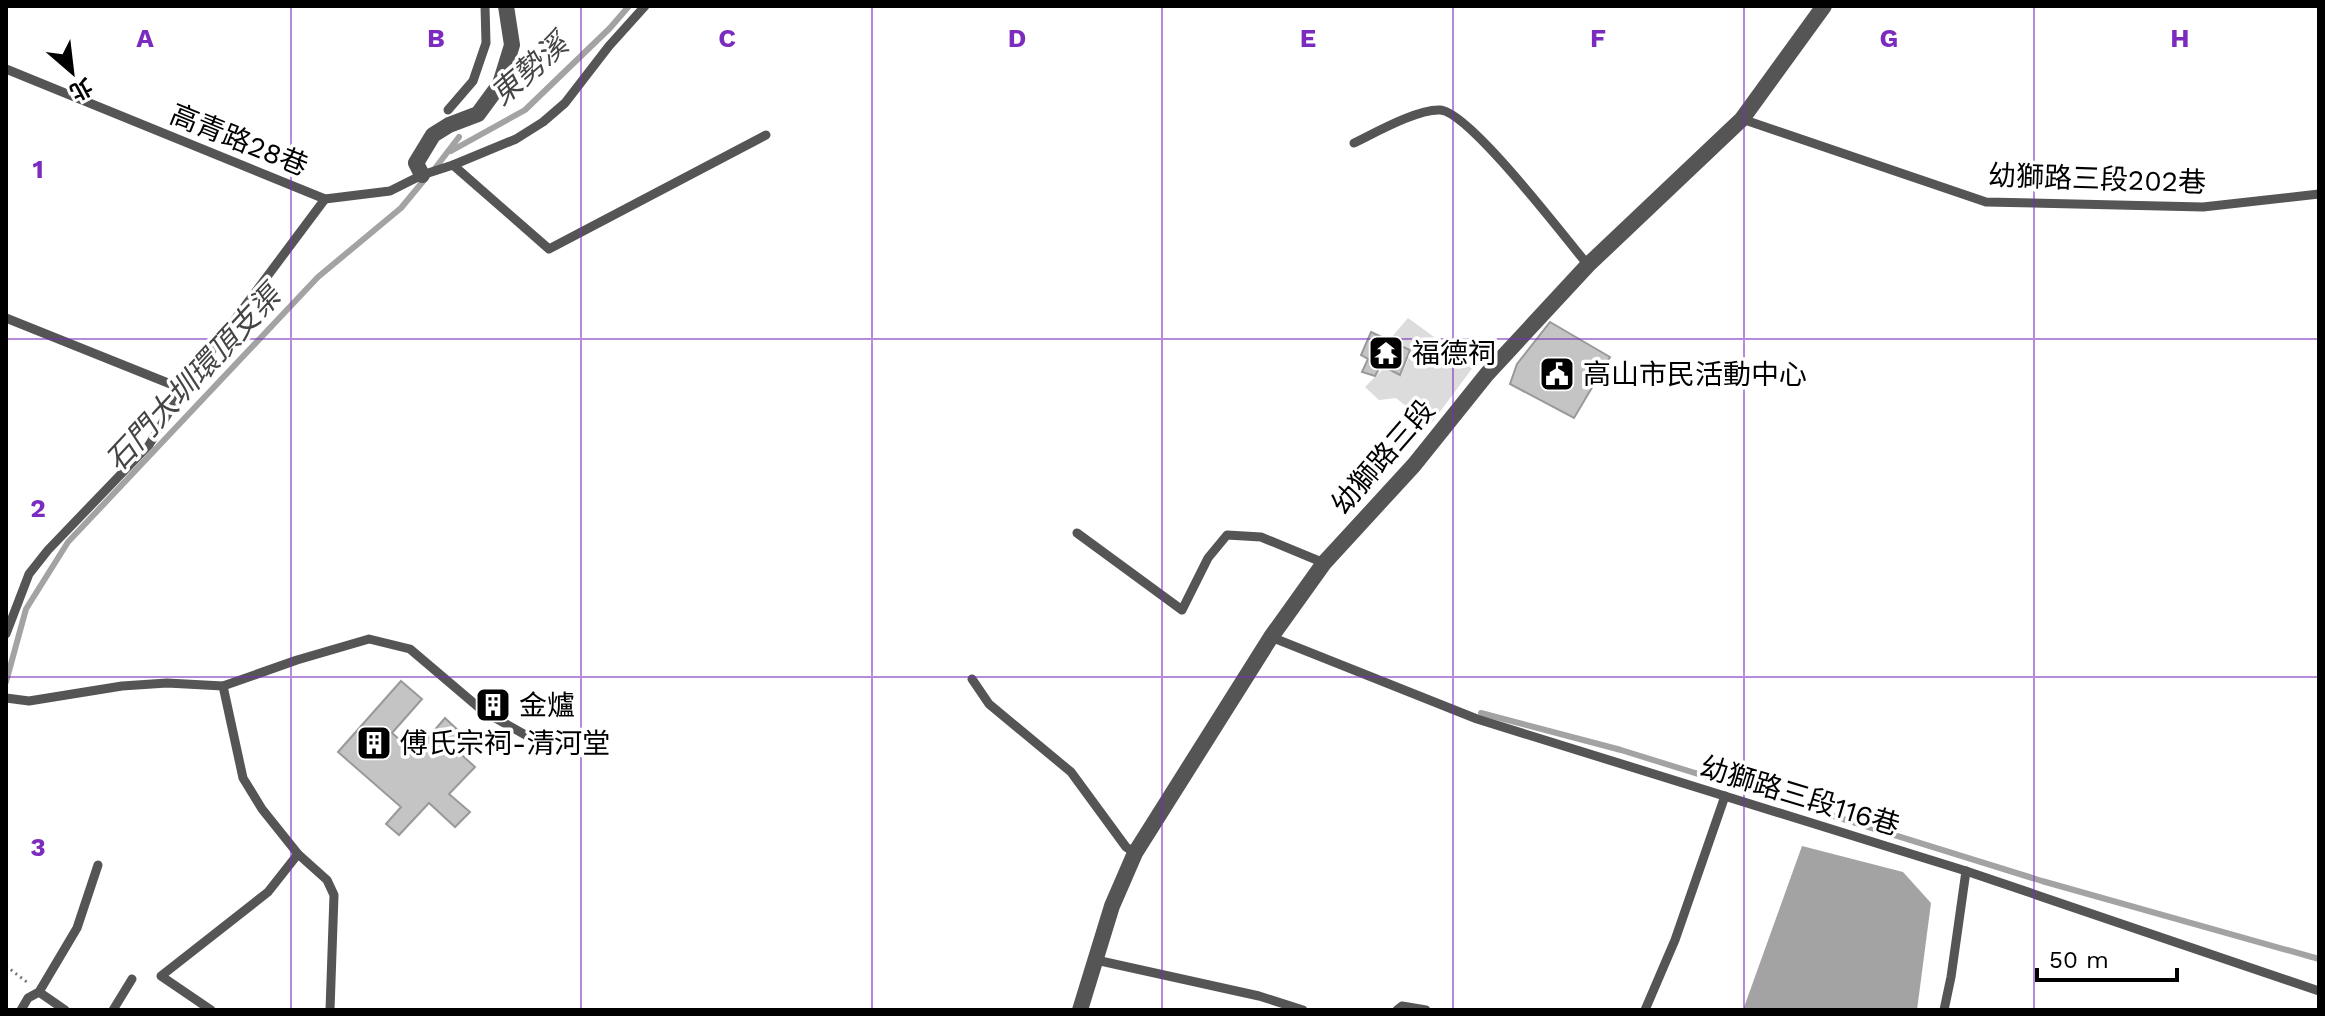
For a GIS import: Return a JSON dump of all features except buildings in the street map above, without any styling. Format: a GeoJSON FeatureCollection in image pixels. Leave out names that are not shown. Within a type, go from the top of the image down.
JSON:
{"type":"FeatureCollection","features":[{"type":"Feature","properties":{"kind":"street"},"geometry":{"type":"LineString","coordinates":[[422,175],[416,163],[433,135],[478,114],[500,84],[512,45],[506,6]]}},
{"type":"Feature","properties":{"kind":"street","name":"幼獅路三段"},"geometry":{"type":"LineString","coordinates":[[1080,1010],[1112,906],[1135,853],[1271,637],[1324,563],[1414,465],[1487,374],[1588,265],[1742,119],[1824,6]]}},
{"type":"Feature","properties":{"kind":"lane"},"geometry":{"type":"LineString","coordinates":[[448,110],[473,81],[486,43],[485,6]]}},
{"type":"Feature","properties":{"kind":"lane"},"geometry":{"type":"LineString","coordinates":[[325,199],[390,191],[422,175],[516,139],[565,103],[645,6]]}},
{"type":"Feature","properties":{"kind":"lane","name":"高青路28巷"},"geometry":{"type":"LineString","coordinates":[[6,69],[325,199],[183,389],[149,445],[48,550],[29,574],[6,634]]}},
{"type":"Feature","properties":{"kind":"lane"},"geometry":{"type":"LineString","coordinates":[[1354,143],[1407,118],[1440,110],[1454,115],[1511,173],[1588,265]]}},
{"type":"Feature","properties":{"kind":"lane","name":"幼獅路三段202巷"},"geometry":{"type":"LineString","coordinates":[[1742,119],[1986,202],[2203,207],[2319,194]]}},
{"type":"Feature","properties":{"kind":"lane"},"geometry":{"type":"LineString","coordinates":[[453,165],[549,249],[766,135]]}},
{"type":"Feature","properties":{"kind":"lane"},"geometry":{"type":"LineString","coordinates":[[6,318],[183,389]]}},
{"type":"Feature","properties":{"kind":"lane"},"geometry":{"type":"LineString","coordinates":[[1077,533],[1182,610],[1208,558],[1227,535],[1261,537],[1324,563]]}},
{"type":"Feature","properties":{"kind":"lane","name":"幼獅路三段116巷"},"geometry":{"type":"LineString","coordinates":[[1271,637],[1477,719],[1966,871],[2319,991]]}},
{"type":"Feature","properties":{"kind":"lane"},"geometry":{"type":"LineString","coordinates":[[6,698],[29,701],[122,686],[167,683],[223,686],[369,639],[410,649],[483,711],[545,746]]}},
{"type":"Feature","properties":{"kind":"lane"},"geometry":{"type":"LineString","coordinates":[[972,679],[989,704],[1071,772],[1126,847],[1135,853]]}},
{"type":"Feature","properties":{"kind":"lane"},"geometry":{"type":"LineString","coordinates":[[223,686],[243,778],[262,809],[298,854],[327,880],[334,895],[330,1010]]}},
{"type":"Feature","properties":{"kind":"lane"},"geometry":{"type":"LineString","coordinates":[[1645,1010],[1675,940],[1725,796]]}},
{"type":"Feature","properties":{"kind":"lane"},"geometry":{"type":"LineString","coordinates":[[211,1010],[161,976],[268,892],[298,854]]}},
{"type":"Feature","properties":{"kind":"lane"},"geometry":{"type":"LineString","coordinates":[[21,1010],[28,998],[39,992],[77,928],[98,865]]}},
{"type":"Feature","properties":{"kind":"lane"},"geometry":{"type":"LineString","coordinates":[[1944,1010],[1966,871]]}},
{"type":"Feature","properties":{"kind":"lane"},"geometry":{"type":"LineString","coordinates":[[1096,960],[1259,996],[1303,1010]]}},
{"type":"Feature","properties":{"kind":"lane"},"geometry":{"type":"LineString","coordinates":[[113,1010],[132,979]]}},
{"type":"Feature","properties":{"kind":"lane"},"geometry":{"type":"LineString","coordinates":[[39,992],[65,1010]]}},
{"type":"Feature","properties":{"kind":"lane"},"geometry":{"type":"LineString","coordinates":[[1397,1010],[1402,1006],[1426,1010]]}},
{"type":"Feature","properties":{"kind":"path"},"geometry":{"type":"LineString","coordinates":[[6,966],[39,992]]}},
{"type":"Feature","properties":{"kind":"shaded area"},"geometry":{"type":"Polygon","coordinates":[[[1408,318],[1474,366],[1430,425],[1396,398],[1379,400],[1365,387],[1384,368],[1401,376],[1412,350],[1390,339],[1408,318]]]}},
{"type":"Feature","properties":{"kind":"shaded area"},"geometry":{"type":"Polygon","coordinates":[[[1802,846],[1903,872],[1931,903],[1917,1010],[1743,1010],[1802,846]]]}},
{"type":"Feature","properties":{"kind":"waterway","name":"東勢溪"},"geometry":{"type":"LineString","coordinates":[[451,151],[525,110],[629,6]]}},
{"type":"Feature","properties":{"kind":"waterway","name":"東勢溪"},"geometry":{"type":"LineString","coordinates":[[433,171],[459,137]]}},
{"type":"Feature","properties":{"kind":"waterway","name":"石門大圳環頂支渠"},"geometry":{"type":"LineString","coordinates":[[6,682],[26,609],[68,542],[318,277],[401,208],[425,179]]}},
{"type":"Feature","properties":{"kind":"waterway"},"geometry":{"type":"LineString","coordinates":[[1481,713],[1621,750],[2042,881],[2319,959]]}},
{"type":"Feature","properties":{"kind":"place","name":"福德祠"},"geometry":{"type":"Point","coordinates":[1386,353]}},
{"type":"Feature","properties":{"kind":"place","name":"高山市民活動中心"},"geometry":{"type":"Point","coordinates":[1557,374]}},
{"type":"Feature","properties":{"kind":"place","name":"金爐"},"geometry":{"type":"Point","coordinates":[493,705]}},
{"type":"Feature","properties":{"kind":"place","name":"傅氏宗祠-清河堂"},"geometry":{"type":"Point","coordinates":[374,743]}}]}
